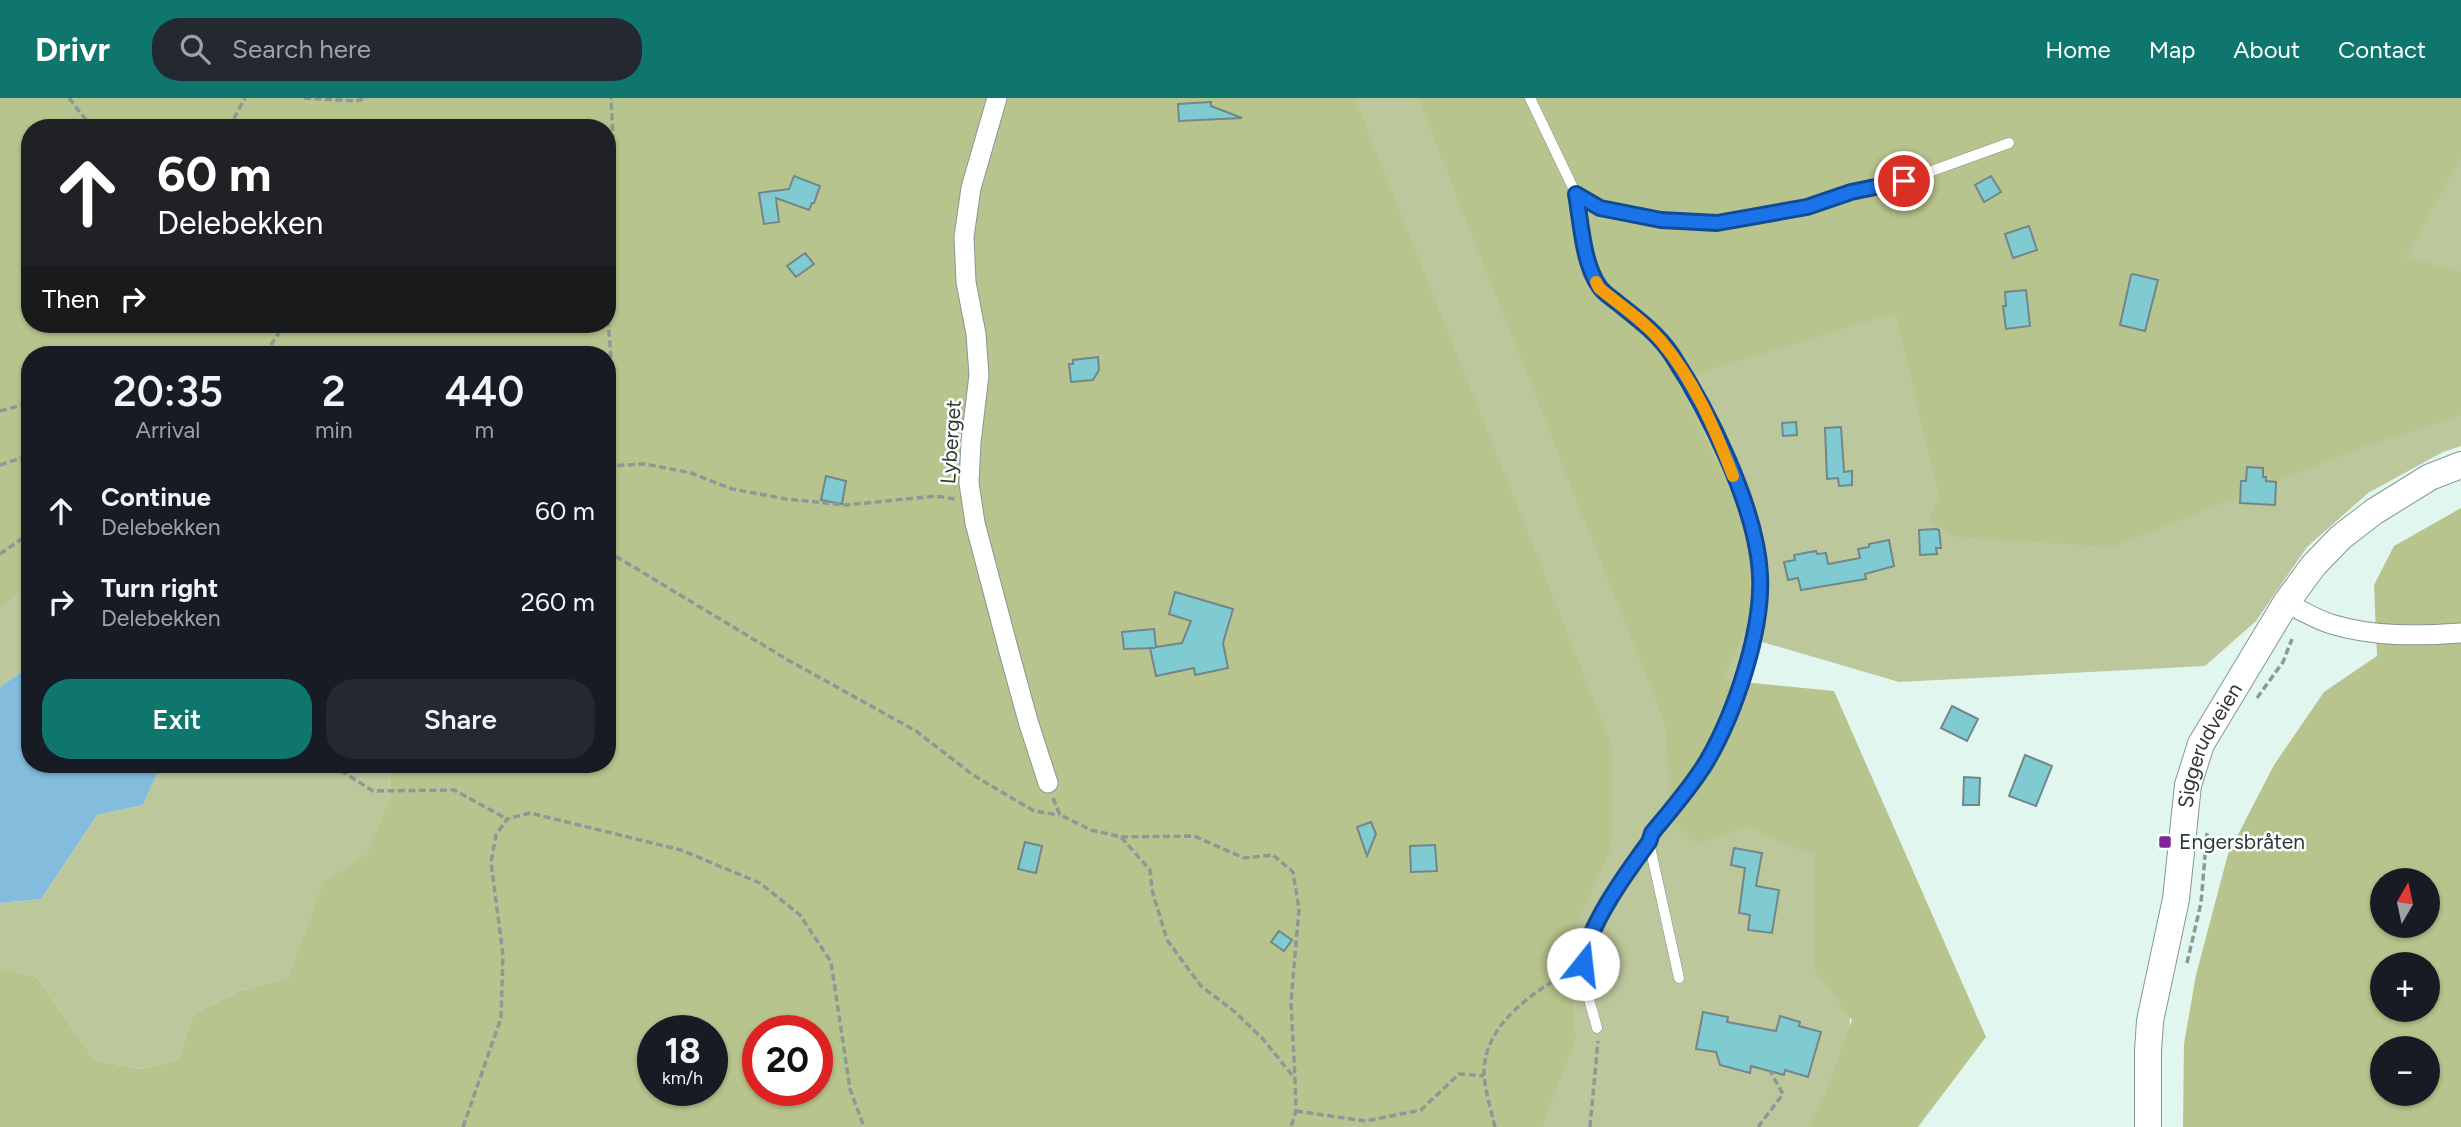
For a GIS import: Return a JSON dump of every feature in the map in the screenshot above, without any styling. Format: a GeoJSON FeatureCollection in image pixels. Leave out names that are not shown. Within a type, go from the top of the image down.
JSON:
{"type":"FeatureCollection","features":[{"type":"Feature","properties":{"kind":"main road","name":"Siggerudveien"},"geometry":{"type":"LineString","coordinates":[[2148,1127],[2148,1036],[2152,1006],[2176,899],[2186,794],[2191,769],[2207,732],[2293,606],[2313,566],[2358,523],[2412,488],[2461,465]]}},
{"type":"Feature","properties":{"kind":"street","name":"Lyberget"},"geometry":{"type":"LineString","coordinates":[[997,98],[971,188],[964,237],[966,282],[979,365],[969,462],[971,502],[1023,704],[1048,783]]}},
{"type":"Feature","properties":{"kind":"street"},"geometry":{"type":"LineString","coordinates":[[2293,606],[2329,624],[2367,632],[2422,636],[2461,633]]}},
{"type":"Feature","properties":{"kind":"lane"},"geometry":{"type":"LineString","coordinates":[[1530,98],[1576,194],[1589,268],[1599,288],[1651,330],[1671,353],[1692,387],[1719,440],[1744,505],[1759,556],[1758,621],[1737,691],[1706,763],[1652,833],[1649,842],[1593,930],[1584,951],[1583,964],[1597,1028]]}},
{"type":"Feature","properties":{"kind":"lane"},"geometry":{"type":"LineString","coordinates":[[1576,194],[1600,208],[1661,220],[1717,223],[1807,207],[1851,192],[1904,181],[2009,143]]}},
{"type":"Feature","properties":{"kind":"lane"},"geometry":{"type":"LineString","coordinates":[[1649,842],[1679,978]]}},
{"type":"Feature","properties":{"kind":"path"},"geometry":{"type":"LineString","coordinates":[[69,98],[85,119]]}},
{"type":"Feature","properties":{"kind":"path"},"geometry":{"type":"LineString","coordinates":[[234,119],[245,98]]}},
{"type":"Feature","properties":{"kind":"path"},"geometry":{"type":"LineString","coordinates":[[306,98],[356,101],[367,98]]}},
{"type":"Feature","properties":{"kind":"path"},"geometry":{"type":"LineString","coordinates":[[611,98],[612,119]]}},
{"type":"Feature","properties":{"kind":"path"},"geometry":{"type":"LineString","coordinates":[[0,411],[21,405]]}},
{"type":"Feature","properties":{"kind":"path"},"geometry":{"type":"LineString","coordinates":[[0,465],[21,459]]}},
{"type":"Feature","properties":{"kind":"path"},"geometry":{"type":"LineString","coordinates":[[616,466],[645,464],[691,473],[732,489],[786,499],[846,505],[936,496],[971,502]]}},
{"type":"Feature","properties":{"kind":"path"},"geometry":{"type":"LineString","coordinates":[[0,554],[21,539]]}},
{"type":"Feature","properties":{"kind":"path"},"geometry":{"type":"LineString","coordinates":[[616,556],[788,660],[916,732],[974,775],[1034,811],[1060,815],[1091,830],[1121,837],[1195,836],[1244,858],[1273,855],[1293,872],[1299,909],[1291,1002],[1296,1111],[1291,1127]]}},
{"type":"Feature","properties":{"kind":"path"},"geometry":{"type":"LineString","coordinates":[[2254,701],[2283,662],[2290,647],[2293,606]]}},
{"type":"Feature","properties":{"kind":"path"},"geometry":{"type":"LineString","coordinates":[[2277,662],[2283,662]]}},
{"type":"Feature","properties":{"kind":"path"},"geometry":{"type":"LineString","coordinates":[[344,773],[373,791],[454,790],[507,819]]}},
{"type":"Feature","properties":{"kind":"path"},"geometry":{"type":"LineString","coordinates":[[1048,783],[1060,815]]}},
{"type":"Feature","properties":{"kind":"path"},"geometry":{"type":"LineString","coordinates":[[463,1127],[501,1018],[503,955],[491,862],[496,835],[507,819],[530,813],[681,849],[760,883],[800,915],[831,962],[850,1089],[864,1127]]}},
{"type":"Feature","properties":{"kind":"path"},"geometry":{"type":"LineString","coordinates":[[2184,974],[2201,903],[2207,827]]}},
{"type":"Feature","properties":{"kind":"path"},"geometry":{"type":"LineString","coordinates":[[1121,837],[1150,870],[1152,890],[1167,940],[1201,986],[1235,1012],[1263,1039],[1295,1079]]}},
{"type":"Feature","properties":{"kind":"path"},"geometry":{"type":"LineString","coordinates":[[1495,1127],[1484,1076],[1486,1056],[1496,1029],[1527,1000],[1583,964]]}},
{"type":"Feature","properties":{"kind":"path"},"geometry":{"type":"LineString","coordinates":[[1590,1127],[1598,1057],[1597,1028]]}},
{"type":"Feature","properties":{"kind":"path"},"geometry":{"type":"LineString","coordinates":[[1758,1127],[1783,1094],[1770,1070]]}},
{"type":"Feature","properties":{"kind":"path"},"geometry":{"type":"LineString","coordinates":[[1296,1111],[1366,1121],[1421,1110],[1458,1074],[1484,1076]]}},
{"type":"Feature","properties":{"kind":"green space"},"geometry":{"type":"Polygon","coordinates":[[[0,98],[1355,98],[1612,745],[1611,848],[1567,948],[1576,1038],[1542,1127],[0,1127],[0,967],[37,977],[95,1060],[141,1069],[177,1060],[194,1014],[240,991],[288,977],[323,882],[367,854],[390,796],[389,773],[616,773],[616,346],[21,346],[21,590],[0,610],[0,98]]]}},
{"type":"Feature","properties":{"kind":"green space"},"geometry":{"type":"Polygon","coordinates":[[[759,98],[2461,98],[2461,446],[2443,452],[2368,493],[2307,547],[2256,621],[2205,666],[1899,682],[1759,641],[1742,690],[1856,889],[1847,1083],[1814,1127],[1351,1127],[759,98]]]}},
{"type":"Feature","properties":{"kind":"green space"},"geometry":{"type":"Polygon","coordinates":[[[1418,98],[2461,98],[2461,158],[2406,257],[2461,272],[2461,415],[2360,448],[2112,547],[1955,537],[1929,520],[1939,495],[1895,313],[1677,380],[1735,501],[1751,558],[1749,621],[1723,680],[1834,691],[1986,1037],[1918,1127],[1808,1127],[1823,1100],[1852,1020],[1815,970],[1815,856],[1747,827],[1696,844],[1670,818],[1666,727],[1418,98]]]}},
{"type":"Feature","properties":{"kind":"green space"},"geometry":{"type":"Polygon","coordinates":[[[2461,508],[2461,1127],[2183,1127],[2184,1044],[2196,975],[2228,854],[2274,765],[2324,692],[2377,656],[2374,585],[2394,546],[2461,508]]]}},
{"type":"Feature","properties":{"kind":"green space"},"geometry":{"type":"Polygon","coordinates":[[[21,590],[21,672],[0,687],[0,610],[21,590]]]}},
{"type":"Feature","properties":{"kind":"green space"},"geometry":{"type":"Polygon","coordinates":[[[157,773],[389,773],[390,796],[367,855],[323,883],[288,977],[240,991],[194,1014],[177,1060],[141,1069],[95,1060],[37,977],[0,967],[0,903],[41,899],[97,815],[143,805],[157,773]]]}},
{"type":"Feature","properties":{"kind":"water"},"geometry":{"type":"Polygon","coordinates":[[[21,672],[21,773],[157,773],[143,805],[97,815],[41,899],[0,903],[0,687],[21,672]]]}},
{"type":"Feature","properties":{"kind":"building"},"geometry":{"type":"Polygon","coordinates":[[[1211,102],[1211,106],[1242,118],[1179,121],[1178,104],[1211,102]]]}},
{"type":"Feature","properties":{"kind":"building"},"geometry":{"type":"Polygon","coordinates":[[[794,176],[820,186],[814,203],[809,210],[776,198],[779,222],[764,224],[759,193],[789,189],[794,176]]]}},
{"type":"Feature","properties":{"kind":"building"},"geometry":{"type":"Polygon","coordinates":[[[1991,176],[2001,192],[1984,202],[1975,185],[1991,176]]]}},
{"type":"Feature","properties":{"kind":"building"},"geometry":{"type":"Polygon","coordinates":[[[2029,226],[2037,250],[2013,258],[2005,234],[2029,226]]]}},
{"type":"Feature","properties":{"kind":"building"},"geometry":{"type":"Polygon","coordinates":[[[805,253],[814,264],[796,277],[787,266],[805,253]]]}},
{"type":"Feature","properties":{"kind":"building"},"geometry":{"type":"Polygon","coordinates":[[[2133,274],[2158,280],[2145,331],[2120,325],[2133,274]]]}},
{"type":"Feature","properties":{"kind":"building"},"geometry":{"type":"Polygon","coordinates":[[[2026,290],[2030,326],[2006,329],[2003,306],[2006,306],[2005,292],[2026,290]]]}},
{"type":"Feature","properties":{"kind":"building"},"geometry":{"type":"Polygon","coordinates":[[[1098,357],[1099,370],[1093,380],[1071,382],[1069,364],[1073,364],[1073,360],[1098,357]]]}},
{"type":"Feature","properties":{"kind":"building"},"geometry":{"type":"Polygon","coordinates":[[[1796,422],[1797,435],[1783,436],[1782,423],[1796,422]]]}},
{"type":"Feature","properties":{"kind":"building"},"geometry":{"type":"Polygon","coordinates":[[[1841,427],[1844,472],[1852,471],[1852,485],[1839,486],[1838,478],[1827,479],[1825,428],[1841,427]]]}},
{"type":"Feature","properties":{"kind":"building"},"geometry":{"type":"Polygon","coordinates":[[[2247,467],[2263,468],[2266,481],[2276,482],[2275,505],[2240,503],[2241,481],[2246,481],[2247,467]]]}},
{"type":"Feature","properties":{"kind":"building"},"geometry":{"type":"Polygon","coordinates":[[[826,476],[846,481],[842,504],[821,500],[826,476]]]}},
{"type":"Feature","properties":{"kind":"building"},"geometry":{"type":"Polygon","coordinates":[[[1919,530],[1939,530],[1941,548],[1936,548],[1937,554],[1920,555],[1919,530]]]}},
{"type":"Feature","properties":{"kind":"building"},"geometry":{"type":"Polygon","coordinates":[[[1889,540],[1894,566],[1865,574],[1866,579],[1801,590],[1798,578],[1788,580],[1784,562],[1795,560],[1794,555],[1816,551],[1817,554],[1826,553],[1828,564],[1860,558],[1858,549],[1889,540]]]}},
{"type":"Feature","properties":{"kind":"building"},"geometry":{"type":"Polygon","coordinates":[[[1175,592],[1233,609],[1223,643],[1228,668],[1195,675],[1194,668],[1156,676],[1150,648],[1124,649],[1122,632],[1154,629],[1156,647],[1182,643],[1191,621],[1169,614],[1175,592]]]}},
{"type":"Feature","properties":{"kind":"building"},"geometry":{"type":"Polygon","coordinates":[[[1952,706],[1978,719],[1967,741],[1941,728],[1952,706]]]}},
{"type":"Feature","properties":{"kind":"building"},"geometry":{"type":"Polygon","coordinates":[[[2025,755],[2052,766],[2036,806],[2009,796],[2025,755]]]}},
{"type":"Feature","properties":{"kind":"building"},"geometry":{"type":"Polygon","coordinates":[[[1964,777],[1980,778],[1979,805],[1963,805],[1964,777]]]}},
{"type":"Feature","properties":{"kind":"building"},"geometry":{"type":"Polygon","coordinates":[[[1371,822],[1376,834],[1367,856],[1357,827],[1371,822]]]}},
{"type":"Feature","properties":{"kind":"building"},"geometry":{"type":"Polygon","coordinates":[[[1025,842],[1042,846],[1036,873],[1018,869],[1025,842]]]}},
{"type":"Feature","properties":{"kind":"building"},"geometry":{"type":"Polygon","coordinates":[[[1435,845],[1437,871],[1411,872],[1410,846],[1435,845]]]}},
{"type":"Feature","properties":{"kind":"building"},"geometry":{"type":"Polygon","coordinates":[[[1734,848],[1762,853],[1756,886],[1779,890],[1772,933],[1748,930],[1750,915],[1739,913],[1745,868],[1731,865],[1734,848]]]}},
{"type":"Feature","properties":{"kind":"building"},"geometry":{"type":"Polygon","coordinates":[[[1279,931],[1292,940],[1284,951],[1271,942],[1279,931]]]}},
{"type":"Feature","properties":{"kind":"building"},"geometry":{"type":"Polygon","coordinates":[[[1703,1012],[1728,1017],[1727,1022],[1776,1031],[1780,1016],[1800,1022],[1799,1026],[1821,1032],[1808,1077],[1785,1070],[1784,1075],[1751,1066],[1750,1073],[1720,1065],[1716,1052],[1696,1049],[1703,1012]]]}},
{"type":"Feature","properties":{"kind":"slow traffic"},"geometry":{"type":"LineString","coordinates":[[1596,282],[1599,288],[1651,330],[1671,353],[1713,426],[1733,476]]}},
{"type":"Feature","properties":{"kind":"place","name":"Engersbråten"},"geometry":{"type":"Point","coordinates":[2165,842]}},
{"type":"Feature","properties":{"kind":"route"},"geometry":{"type":"LineString","coordinates":[[1583,964],[1588,939],[1652,833],[1699,774],[1712,752],[1754,641],[1760,614],[1760,588],[1759,556],[1755,540],[1713,426],[1692,387],[1662,342],[1599,288],[1589,268],[1576,194],[1600,208],[1661,220],[1717,223],[1807,207],[1851,192],[1904,181]]}}]}
